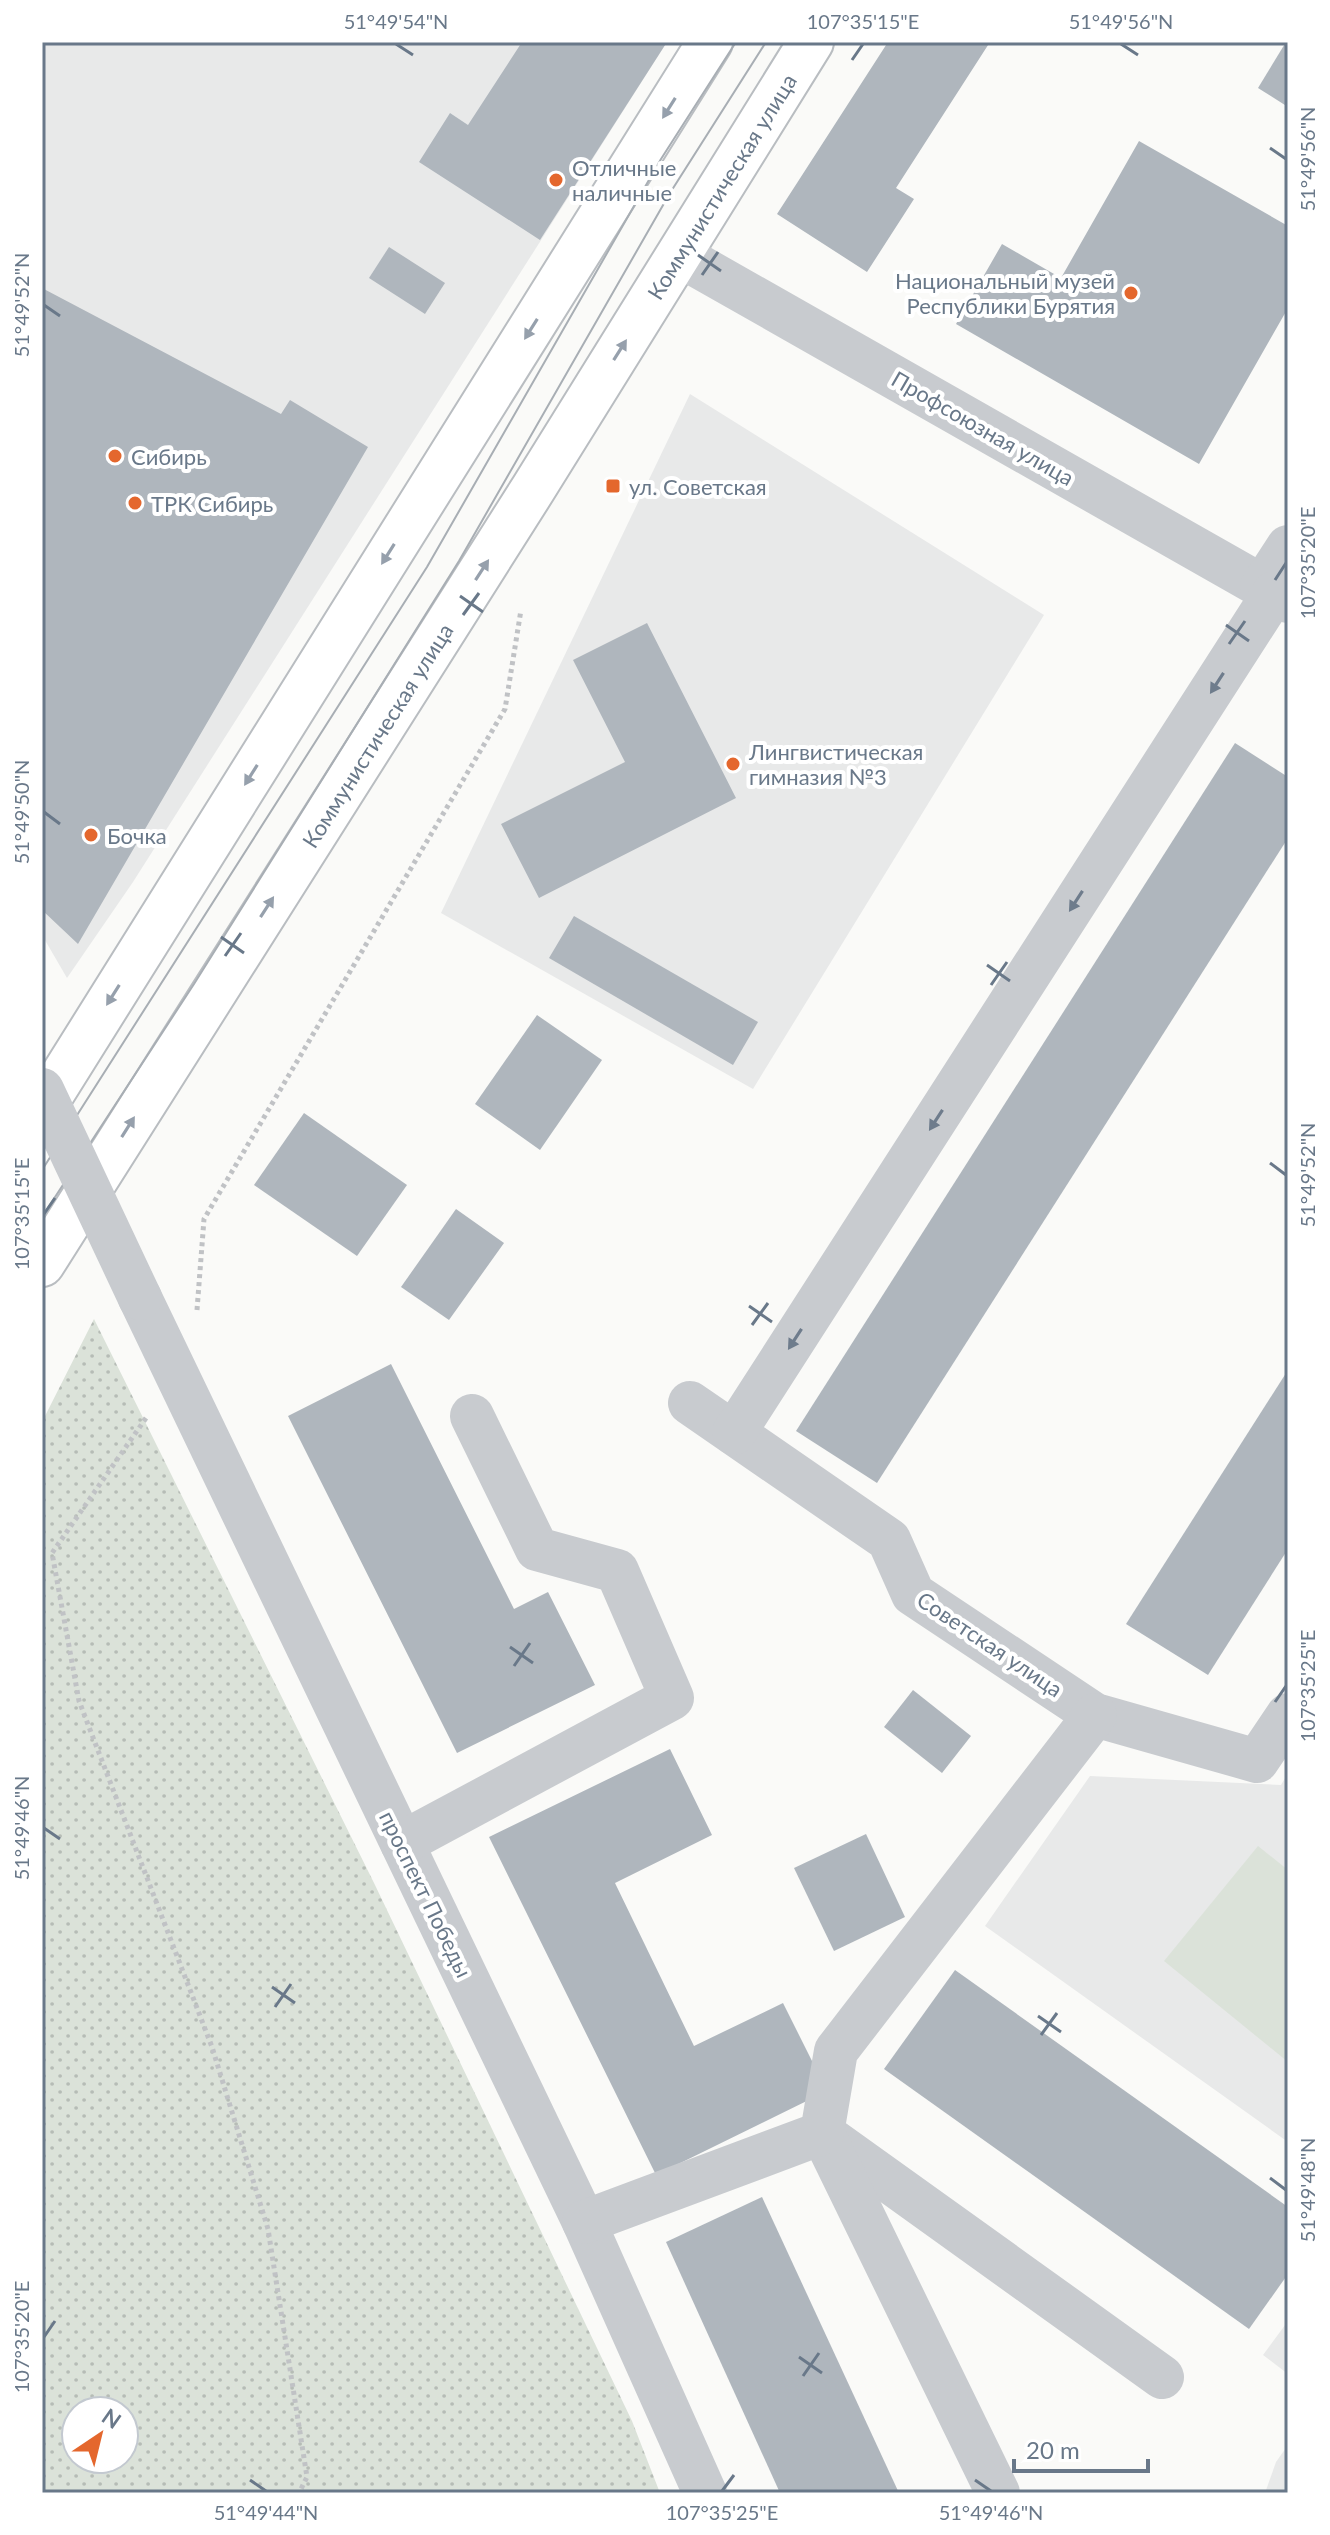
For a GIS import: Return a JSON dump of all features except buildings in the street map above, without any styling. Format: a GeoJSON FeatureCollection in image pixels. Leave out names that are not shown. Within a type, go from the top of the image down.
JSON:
{"type":"FeatureCollection","features":[{"type":"Feature","properties":{"kind":"main road"},"geometry":{"type":"LineString","coordinates":[[42,1109],[710,42]]}},
{"type":"Feature","properties":{"kind":"main road","name":"Коммунистическая улица"},"geometry":{"type":"LineString","coordinates":[[42,1264],[811,42]]}},
{"type":"Feature","properties":{"kind":"street","name":"Профсоюзная улица"},"geometry":{"type":"LineString","coordinates":[[679,255],[1275,594]]}},
{"type":"Feature","properties":{"kind":"street"},"geometry":{"type":"LineString","coordinates":[[734,1433],[1275,594],[1288,547]]}},
{"type":"Feature","properties":{"kind":"street","name":"проспект Победы"},"geometry":{"type":"LineString","coordinates":[[42,1090],[584,2222],[705,2493]]}},
{"type":"Feature","properties":{"kind":"street","name":"Советская улица"},"geometry":{"type":"LineString","coordinates":[[690,1403],[889,1540],[913,1594],[1095,1715],[1257,1761],[1288,1715]]}},
{"type":"Feature","properties":{"kind":"street"},"geometry":{"type":"LineString","coordinates":[[402,1843],[672,1698],[617,1571],[537,1549],[472,1416]]}},
{"type":"Feature","properties":{"kind":"street"},"geometry":{"type":"LineString","coordinates":[[998,2493],[822,2133],[836,2051],[1095,1715]]}},
{"type":"Feature","properties":{"kind":"street"},"geometry":{"type":"LineString","coordinates":[[584,2222],[822,2133]]}},
{"type":"Feature","properties":{"kind":"street"},"geometry":{"type":"LineString","coordinates":[[822,2133],[1162,2377]]}},
{"type":"Feature","properties":{"kind":"path"},"geometry":{"type":"LineString","coordinates":[[196,1321],[204,1219],[505,709],[521,610]]}},
{"type":"Feature","properties":{"kind":"path"},"geometry":{"type":"LineString","coordinates":[[154,1407],[52,1553],[79,1701],[212,2047],[268,2229],[307,2477],[299,2493]]}},
{"type":"Feature","properties":{"kind":"shaded area"},"geometry":{"type":"Polygon","coordinates":[[[42,42],[667,42],[133,882],[67,978],[42,935],[42,42]]]}},
{"type":"Feature","properties":{"kind":"shaded area","name":"Лингвистическая гимназия №3"},"geometry":{"type":"Polygon","coordinates":[[[690,394],[1044,615],[753,1089],[441,913],[690,394]]]}},
{"type":"Feature","properties":{"kind":"shaded area"},"geometry":{"type":"Polygon","coordinates":[[[94,1319],[375,1885],[632,2421],[660,2493],[42,2493],[42,1422],[94,1319]]]}},
{"type":"Feature","properties":{"kind":"shaded area"},"geometry":{"type":"Polygon","coordinates":[[[1288,1773],[1288,2142],[985,1926],[1090,1776],[1281,1785],[1288,1773]]]}},
{"type":"Feature","properties":{"kind":"shaded area"},"geometry":{"type":"Polygon","coordinates":[[[1258,1846],[1288,1870],[1288,2062],[1164,1961],[1258,1846]]]}},
{"type":"Feature","properties":{"kind":"shaded area"},"geometry":{"type":"Polygon","coordinates":[[[1288,2321],[1288,2374],[1263,2355],[1288,2321]]]}},
{"type":"Feature","properties":{"kind":"shaded area"},"geometry":{"type":"Polygon","coordinates":[[[1288,2445],[1288,2493],[1265,2493],[1276,2462],[1288,2445]]]}},
{"type":"Feature","properties":{"kind":"tram line"},"geometry":{"type":"LineString","coordinates":[[42,1170],[427,567],[661,159],[736,42]]}},
{"type":"Feature","properties":{"kind":"tram line"},"geometry":{"type":"LineString","coordinates":[[42,1217],[194,984],[459,561],[670,193],[766,42]]}},
{"type":"Feature","properties":{"kind":"place","name":"Отличные наличные"},"geometry":{"type":"Point","coordinates":[556,180]}},
{"type":"Feature","properties":{"kind":"place","name":"Национальный музей Республики Бурятия"},"geometry":{"type":"Point","coordinates":[1131,293]}},
{"type":"Feature","properties":{"kind":"place","name":"Сибирь"},"geometry":{"type":"Point","coordinates":[115,456]}},
{"type":"Feature","properties":{"kind":"place","name":"ул. Советская"},"geometry":{"type":"Point","coordinates":[613,486]}},
{"type":"Feature","properties":{"kind":"place","name":"ТРК Сибирь"},"geometry":{"type":"Point","coordinates":[135,503]}},
{"type":"Feature","properties":{"kind":"place","name":"Лингвистическая гимназия №3"},"geometry":{"type":"Point","coordinates":[733,764]}},
{"type":"Feature","properties":{"kind":"place","name":"Бочка"},"geometry":{"type":"Point","coordinates":[91,835]}}]}
